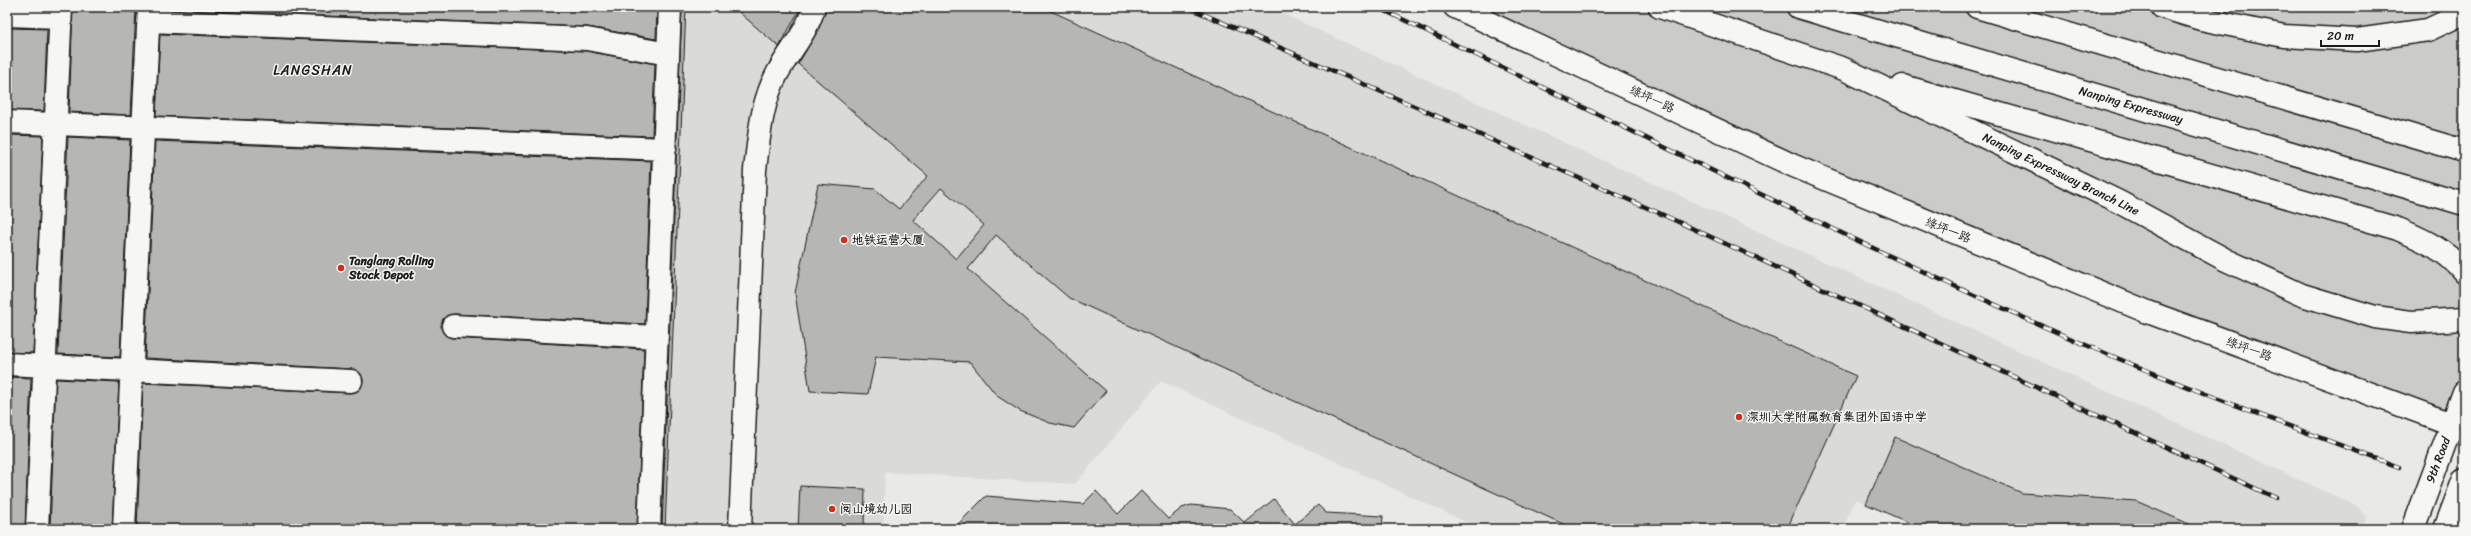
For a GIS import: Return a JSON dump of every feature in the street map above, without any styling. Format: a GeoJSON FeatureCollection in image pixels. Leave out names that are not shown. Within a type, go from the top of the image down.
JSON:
{"type":"FeatureCollection","features":[{"type":"Feature","properties":{"kind":"main road"},"geometry":{"type":"LineString","coordinates":[[649,529],[670,7]]}},
{"type":"Feature","properties":{"kind":"main road"},"geometry":{"type":"LineString","coordinates":[[740,529],[755,170],[762,120],[776,75],[810,20],[814,7]]}},
{"type":"Feature","properties":{"kind":"main road","name":"绿坪一路"},"geometry":{"type":"LineString","coordinates":[[1455,7],[1794,166],[2148,312],[2452,424]]}},
{"type":"Feature","properties":{"kind":"main road","name":"Nanping Expressway Branch Line"},"geometry":{"type":"LineString","coordinates":[[1660,7],[1844,69],[2119,202],[2226,260],[2302,295],[2375,317],[2411,322],[2464,319]]}},
{"type":"Feature","properties":{"kind":"main road","name":"Nanping Expressway"},"geometry":{"type":"LineString","coordinates":[[1798,7],[2464,204]]}},
{"type":"Feature","properties":{"kind":"main road"},"geometry":{"type":"LineString","coordinates":[[1977,7],[2464,151]]}},
{"type":"Feature","properties":{"kind":"main road"},"geometry":{"type":"LineString","coordinates":[[2162,7],[2201,19],[2284,36],[2357,40],[2428,30],[2464,14]]}},
{"type":"Feature","properties":{"kind":"main road"},"geometry":{"type":"LineString","coordinates":[[7,15],[60,12],[37,529]]}},
{"type":"Feature","properties":{"kind":"main road"},"geometry":{"type":"LineString","coordinates":[[124,529],[149,14],[587,39],[668,54]]}},
{"type":"Feature","properties":{"kind":"main road"},"geometry":{"type":"LineString","coordinates":[[1844,69],[2398,229],[2426,241],[2451,256],[2464,272]]}},
{"type":"Feature","properties":{"kind":"main road"},"geometry":{"type":"LineString","coordinates":[[7,122],[665,149]]}},
{"type":"Feature","properties":{"kind":"main road"},"geometry":{"type":"LineString","coordinates":[[453,326],[657,337]]}},
{"type":"Feature","properties":{"kind":"main road"},"geometry":{"type":"LineString","coordinates":[[7,364],[352,381]]}},
{"type":"Feature","properties":{"kind":"main road","name":"9th Road"},"geometry":{"type":"LineString","coordinates":[[2413,529],[2464,392]]}},
{"type":"Feature","properties":{"kind":"main road"},"geometry":{"type":"LineString","coordinates":[[2445,529],[2464,479]]}},
{"type":"Feature","properties":{"kind":"shaded area","name":"Tanglang Rolling Stock Depot"},"geometry":{"type":"Polygon","coordinates":[[[7,7],[1268,7],[2357,506],[2366,517],[2362,529],[1923,529],[1856,499],[1842,529],[1481,529],[1161,381],[1075,484],[885,472],[883,529],[7,529],[7,7]]]}},
{"type":"Feature","properties":{"kind":"shaded area"},"geometry":{"type":"Polygon","coordinates":[[[1467,7],[2464,7],[2464,426],[2150,304],[1797,158],[1467,7]]]}},
{"type":"Feature","properties":{"kind":"building"},"geometry":{"type":"Polygon","coordinates":[[[73,7],[136,7],[131,115],[69,112],[73,7]]]}},
{"type":"Feature","properties":{"kind":"building"},"geometry":{"type":"Polygon","coordinates":[[[161,7],[657,7],[656,39],[588,27],[161,9],[161,7]]]}},
{"type":"Feature","properties":{"kind":"building"},"geometry":{"type":"Polygon","coordinates":[[[682,7],[686,7],[665,529],[662,529],[682,7]]]}},
{"type":"Feature","properties":{"kind":"building"},"geometry":{"type":"Polygon","coordinates":[[[733,7],[801,7],[779,47],[733,7]]]}},
{"type":"Feature","properties":{"kind":"building"},"geometry":{"type":"Polygon","coordinates":[[[826,7],[1042,7],[1856,376],[1787,529],[1574,529],[1069,298],[996,235],[968,269],[1106,391],[1074,428],[1050,423],[1020,411],[997,396],[970,362],[876,357],[868,394],[810,391],[795,293],[818,184],[875,189],[899,209],[928,176],[798,64],[818,31],[826,7]],[[941,188],[913,220],[956,259],[984,225],[941,188]]]}},
{"type":"Feature","properties":{"kind":"building"},"geometry":{"type":"Polygon","coordinates":[[[7,28],[47,29],[44,111],[7,110],[7,28]]]}},
{"type":"Feature","properties":{"kind":"building"},"geometry":{"type":"Polygon","coordinates":[[[160,34],[586,51],[655,64],[652,136],[156,116],[160,34]]]}},
{"type":"Feature","properties":{"kind":"building"},"geometry":{"type":"Polygon","coordinates":[[[7,135],[43,136],[33,353],[7,352],[7,135]]]}},
{"type":"Feature","properties":{"kind":"building"},"geometry":{"type":"Polygon","coordinates":[[[68,137],[130,140],[120,357],[58,354],[68,137]]]}},
{"type":"Feature","properties":{"kind":"building"},"geometry":{"type":"Polygon","coordinates":[[[155,141],[651,161],[645,324],[454,314],[443,319],[441,326],[446,336],[452,338],[644,349],[637,529],[137,529],[143,383],[350,393],[361,388],[363,381],[358,371],[352,369],[145,358],[155,141]]]}},
{"type":"Feature","properties":{"kind":"building"},"geometry":{"type":"Polygon","coordinates":[[[7,377],[31,378],[25,529],[7,529],[7,377]]]}},
{"type":"Feature","properties":{"kind":"building"},"geometry":{"type":"Polygon","coordinates":[[[56,379],[119,382],[112,529],[50,529],[56,379]]]}},
{"type":"Feature","properties":{"kind":"building"},"geometry":{"type":"Polygon","coordinates":[[[1895,437],[2022,493],[2136,501],[2201,529],[1923,529],[1866,504],[1895,437]]]}},
{"type":"Feature","properties":{"kind":"building","name":"阅山境幼儿园"},"geometry":{"type":"Polygon","coordinates":[[[800,486],[865,489],[864,529],[798,529],[800,486]]]}},
{"type":"Feature","properties":{"kind":"building"},"geometry":{"type":"Polygon","coordinates":[[[1096,491],[1118,514],[1141,491],[1168,519],[1182,508],[1191,505],[1230,509],[1245,523],[1274,499],[1295,524],[1318,505],[1326,513],[1383,516],[1382,529],[953,529],[986,496],[1083,504],[1096,491]]]}},
{"type":"Feature","properties":{"kind":"railway"},"geometry":{"type":"LineString","coordinates":[[1187,7],[1659,213],[2276,498]]}},
{"type":"Feature","properties":{"kind":"railway"},"geometry":{"type":"LineString","coordinates":[[1377,7],[1927,274],[2055,332],[2152,373],[2399,467]]}},
{"type":"Feature","properties":{"kind":"place","name":"地铁运营大厦"},"geometry":{"type":"Point","coordinates":[844,240]}},
{"type":"Feature","properties":{"kind":"place","name":"Tanglang Rolling Stock Depot"},"geometry":{"type":"Point","coordinates":[341,268]}},
{"type":"Feature","properties":{"kind":"place","name":"深圳大学附属教育集团外国语中学"},"geometry":{"type":"Point","coordinates":[1739,417]}},
{"type":"Feature","properties":{"kind":"place","name":"阅山境幼儿园"},"geometry":{"type":"Point","coordinates":[832,509]}},
{"type":"Feature","properties":{"kind":"district","name":"LANGSHAN"},"geometry":{"type":"Point","coordinates":[313,70]}}]}
